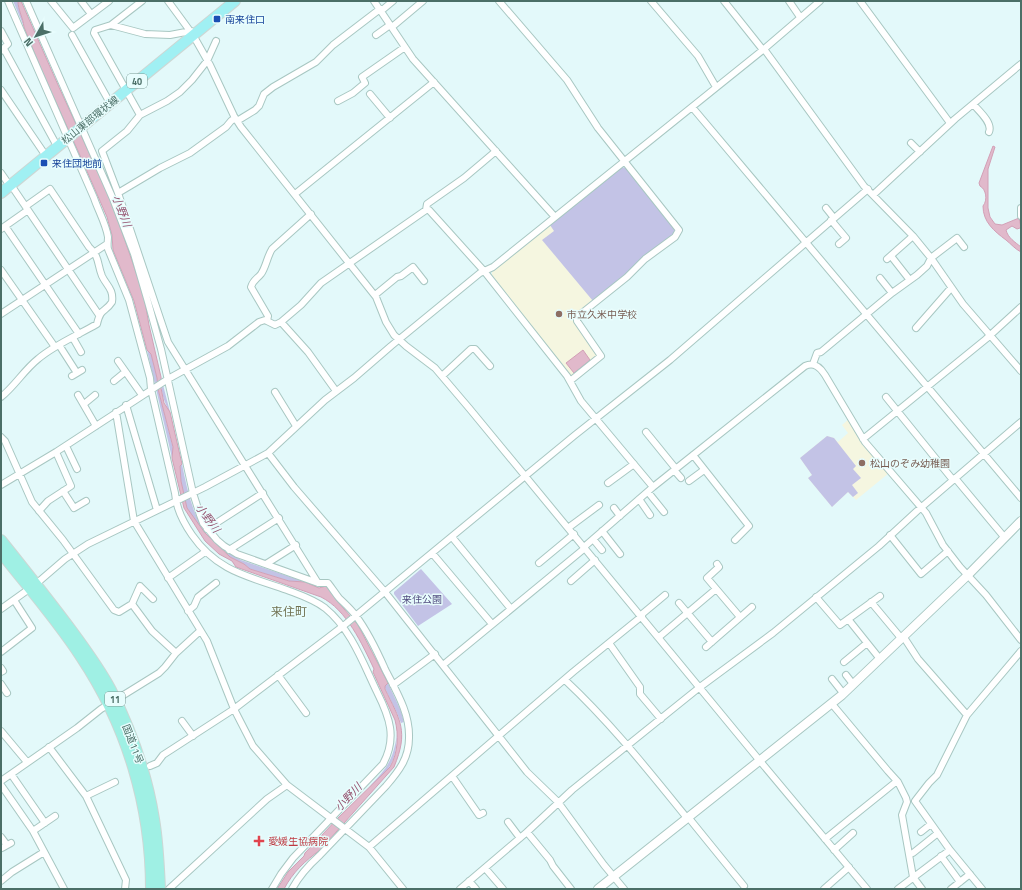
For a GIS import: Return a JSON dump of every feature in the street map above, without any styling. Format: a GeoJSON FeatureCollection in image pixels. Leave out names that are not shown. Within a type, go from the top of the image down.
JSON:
{"type":"FeatureCollection","features":[{"type":"Feature","properties":{"kind":"highway","name":"国道11号"},"geometry":{"type":"LineString","coordinates":[[1,540],[33,587]]}},
{"type":"Feature","properties":{"kind":"highway","name":"国道11号"},"geometry":{"type":"LineString","coordinates":[[1,553],[33,587],[86,650],[110,689],[112,702],[128,749],[143,804],[150,853],[151,889]]}},
{"type":"Feature","properties":{"kind":"highway","name":"国道11号"},"geometry":{"type":"LineString","coordinates":[[112,702],[136,748],[148,789],[157,840],[160,889]]}},
{"type":"Feature","properties":{"kind":"main road","name":"松山東部環状線"},"geometry":{"type":"LineString","coordinates":[[1,193],[126,90],[192,33],[235,1]]}},
{"type":"Feature","properties":{"kind":"street"},"geometry":{"type":"LineString","coordinates":[[8,1],[94,198],[108,238],[108,250],[130,300],[150,378],[176,501],[186,527],[205,552],[227,568],[305,596],[324,608],[343,626],[354,644],[388,716],[391,738],[390,748],[383,764],[293,858],[272,889]]}},
{"type":"Feature","properties":{"kind":"street"},"geometry":{"type":"LineString","coordinates":[[26,1],[114,198],[134,254],[148,302],[192,493],[207,529],[217,540],[229,550],[237,554],[318,583],[328,583],[355,616],[372,641],[404,706],[409,724],[408,751],[404,764],[396,776],[344,828],[309,866],[296,881],[292,889]]}},
{"type":"Feature","properties":{"kind":"street"},"geometry":{"type":"LineString","coordinates":[[51,1],[73,28],[109,1]]}},
{"type":"Feature","properties":{"kind":"street"},"geometry":{"type":"LineString","coordinates":[[81,1],[92,14]]}},
{"type":"Feature","properties":{"kind":"street"},"geometry":{"type":"LineString","coordinates":[[140,115],[94,33],[95,30],[111,25],[142,1]]}},
{"type":"Feature","properties":{"kind":"street"},"geometry":{"type":"LineString","coordinates":[[168,1],[192,33],[236,119],[375,295],[390,328],[399,340],[435,368],[442,376],[867,889]]}},
{"type":"Feature","properties":{"kind":"street"},"geometry":{"type":"LineString","coordinates":[[374,1],[413,59],[555,217]]}},
{"type":"Feature","properties":{"kind":"street"},"geometry":{"type":"LineString","coordinates":[[118,193],[160,168],[190,153],[226,127],[231,121],[255,110],[259,106],[264,94],[273,86],[316,62],[333,45],[393,1]]}},
{"type":"Feature","properties":{"kind":"street"},"geometry":{"type":"LineString","coordinates":[[376,35],[391,26],[423,1]]}},
{"type":"Feature","properties":{"kind":"street"},"geometry":{"type":"LineString","coordinates":[[499,1],[567,80],[598,128],[679,230],[675,237],[645,259],[576,317],[577,321],[601,356],[570,381]]}},
{"type":"Feature","properties":{"kind":"street"},"geometry":{"type":"LineString","coordinates":[[651,1],[698,56],[716,87]]}},
{"type":"Feature","properties":{"kind":"street"},"geometry":{"type":"LineString","coordinates":[[724,1],[764,49],[868,189],[913,236],[931,258],[963,304],[1021,371]]}},
{"type":"Feature","properties":{"kind":"street"},"geometry":{"type":"LineString","coordinates":[[789,1],[800,17]]}},
{"type":"Feature","properties":{"kind":"street"},"geometry":{"type":"LineString","coordinates":[[1,609],[33,587],[72,554],[98,539],[246,466],[268,453],[336,391],[480,273],[493,267],[764,49],[820,1]]}},
{"type":"Feature","properties":{"kind":"street"},"geometry":{"type":"LineString","coordinates":[[860,1],[950,123]]}},
{"type":"Feature","properties":{"kind":"street"},"geometry":{"type":"LineString","coordinates":[[111,25],[145,34],[170,35],[192,33]]}},
{"type":"Feature","properties":{"kind":"street"},"geometry":{"type":"LineString","coordinates":[[1,31],[8,44],[2,50],[57,146]]}},
{"type":"Feature","properties":{"kind":"street"},"geometry":{"type":"LineString","coordinates":[[72,35],[110,103]]}},
{"type":"Feature","properties":{"kind":"street"},"geometry":{"type":"LineString","coordinates":[[216,41],[207,60],[192,80],[175,96],[140,115],[127,131],[102,151],[118,193],[166,337],[296,545],[318,583]]}},
{"type":"Feature","properties":{"kind":"street"},"geometry":{"type":"LineString","coordinates":[[338,101],[353,93],[365,83],[362,77],[406,47]]}},
{"type":"Feature","properties":{"kind":"street"},"geometry":{"type":"LineString","coordinates":[[873,195],[950,123],[1021,64]]}},
{"type":"Feature","properties":{"kind":"street"},"geometry":{"type":"LineString","coordinates":[[295,194],[434,82]]}},
{"type":"Feature","properties":{"kind":"street"},"geometry":{"type":"LineString","coordinates":[[1,90],[46,156]]}},
{"type":"Feature","properties":{"kind":"street"},"geometry":{"type":"LineString","coordinates":[[370,94],[390,118]]}},
{"type":"Feature","properties":{"kind":"street"},"geometry":{"type":"LineString","coordinates":[[973,104],[988,123],[990,127],[989,132]]}},
{"type":"Feature","properties":{"kind":"street"},"geometry":{"type":"LineString","coordinates":[[692,107],[1021,498]]}},
{"type":"Feature","properties":{"kind":"street"},"geometry":{"type":"LineString","coordinates":[[911,143],[920,152]]}},
{"type":"Feature","properties":{"kind":"street"},"geometry":{"type":"LineString","coordinates":[[1,485],[66,446],[166,380],[216,354],[259,322],[265,320],[275,325],[280,322],[301,305],[321,283],[426,210],[427,204],[464,178],[496,151]]}},
{"type":"Feature","properties":{"kind":"street"},"geometry":{"type":"LineString","coordinates":[[1,173],[27,208],[99,315]]}},
{"type":"Feature","properties":{"kind":"street"},"geometry":{"type":"LineString","coordinates":[[1,397],[32,364],[57,346],[76,336],[97,324],[99,315],[111,304],[113,298],[108,284],[102,276],[95,252],[89,247],[50,189],[3,227],[45,285],[76,336],[81,352]]}},
{"type":"Feature","properties":{"kind":"street"},"geometry":{"type":"LineString","coordinates":[[150,766],[157,763],[163,756],[234,709],[343,626],[525,476],[670,360],[868,189]]}},
{"type":"Feature","properties":{"kind":"street"},"geometry":{"type":"LineString","coordinates":[[826,208],[846,238],[839,244]]}},
{"type":"Feature","properties":{"kind":"street"},"geometry":{"type":"LineString","coordinates":[[1021,208],[1021,216]]}},
{"type":"Feature","properties":{"kind":"street"},"geometry":{"type":"LineString","coordinates":[[426,210],[429,210],[484,271],[570,381],[581,401],[634,464],[664,512]]}},
{"type":"Feature","properties":{"kind":"street"},"geometry":{"type":"LineString","coordinates":[[267,321],[268,316],[252,287],[252,282],[264,268],[272,249],[311,214]]}},
{"type":"Feature","properties":{"kind":"street"},"geometry":{"type":"LineString","coordinates":[[910,279],[889,258],[913,236]]}},
{"type":"Feature","properties":{"kind":"street"},"geometry":{"type":"LineString","coordinates":[[813,364],[817,353],[822,352],[892,293],[927,266],[931,258],[957,238],[964,247]]}},
{"type":"Feature","properties":{"kind":"street"},"geometry":{"type":"LineString","coordinates":[[1,314],[107,244]]}},
{"type":"Feature","properties":{"kind":"street"},"geometry":{"type":"LineString","coordinates":[[375,295],[397,276],[401,276],[413,267],[424,281]]}},
{"type":"Feature","properties":{"kind":"street"},"geometry":{"type":"LineString","coordinates":[[1,270],[77,373]]}},
{"type":"Feature","properties":{"kind":"street"},"geometry":{"type":"LineString","coordinates":[[880,278],[892,293]]}},
{"type":"Feature","properties":{"kind":"street"},"geometry":{"type":"LineString","coordinates":[[916,328],[951,288]]}},
{"type":"Feature","properties":{"kind":"street"},"geometry":{"type":"LineString","coordinates":[[863,439],[928,387],[1021,307]]}},
{"type":"Feature","properties":{"kind":"street"},"geometry":{"type":"LineString","coordinates":[[280,322],[308,352],[336,391]]}},
{"type":"Feature","properties":{"kind":"street"},"geometry":{"type":"LineString","coordinates":[[442,376],[472,348],[475,349],[490,366]]}},
{"type":"Feature","properties":{"kind":"street"},"geometry":{"type":"LineString","coordinates":[[118,361],[142,395]]}},
{"type":"Feature","properties":{"kind":"street"},"geometry":{"type":"LineString","coordinates":[[443,665],[585,547],[639,499],[809,364],[813,364],[821,369],[825,374],[863,439],[926,513],[938,538],[1021,640]]}},
{"type":"Feature","properties":{"kind":"street"},"geometry":{"type":"LineString","coordinates":[[114,381],[125,372]]}},
{"type":"Feature","properties":{"kind":"street"},"geometry":{"type":"LineString","coordinates":[[275,392],[296,426]]}},
{"type":"Feature","properties":{"kind":"street"},"geometry":{"type":"LineString","coordinates":[[78,395],[96,426]]}},
{"type":"Feature","properties":{"kind":"street"},"geometry":{"type":"LineString","coordinates":[[84,404],[95,396]]}},
{"type":"Feature","properties":{"kind":"street"},"geometry":{"type":"LineString","coordinates":[[886,397],[1005,538]]}},
{"type":"Feature","properties":{"kind":"street"},"geometry":{"type":"LineString","coordinates":[[126,406],[157,510]]}},
{"type":"Feature","properties":{"kind":"street"},"geometry":{"type":"LineString","coordinates":[[116,412],[134,522],[212,652],[234,709],[253,746],[286,785],[369,847],[403,889]]}},
{"type":"Feature","properties":{"kind":"street"},"geometry":{"type":"LineString","coordinates":[[460,889],[527,832],[558,802],[700,687],[773,633],[1021,422]]}},
{"type":"Feature","properties":{"kind":"street"},"geometry":{"type":"LineString","coordinates":[[646,432],[680,478]]}},
{"type":"Feature","properties":{"kind":"street"},"geometry":{"type":"LineString","coordinates":[[1,437],[5,441],[32,502],[114,610],[119,612],[132,604],[140,586],[153,599]]}},
{"type":"Feature","properties":{"kind":"street"},"geometry":{"type":"LineString","coordinates":[[66,446],[77,469]]}},
{"type":"Feature","properties":{"kind":"street"},"geometry":{"type":"LineString","coordinates":[[39,511],[48,501],[71,486],[56,452]]}},
{"type":"Feature","properties":{"kind":"street"},"geometry":{"type":"LineString","coordinates":[[268,453],[299,492],[385,592],[527,772],[558,802],[624,889]]}},
{"type":"Feature","properties":{"kind":"street"},"geometry":{"type":"LineString","coordinates":[[693,455],[749,526],[735,540]]}},
{"type":"Feature","properties":{"kind":"street"},"geometry":{"type":"LineString","coordinates":[[608,483],[634,464]]}},
{"type":"Feature","properties":{"kind":"street"},"geometry":{"type":"LineString","coordinates":[[689,481],[704,470]]}},
{"type":"Feature","properties":{"kind":"street"},"geometry":{"type":"LineString","coordinates":[[63,491],[74,508],[84,504]]}},
{"type":"Feature","properties":{"kind":"street"},"geometry":{"type":"LineString","coordinates":[[207,529],[263,493]]}},
{"type":"Feature","properties":{"kind":"street"},"geometry":{"type":"LineString","coordinates":[[639,499],[650,515]]}},
{"type":"Feature","properties":{"kind":"street"},"geometry":{"type":"LineString","coordinates":[[568,528],[599,505]]}},
{"type":"Feature","properties":{"kind":"street"},"geometry":{"type":"LineString","coordinates":[[614,508],[620,516]]}},
{"type":"Feature","properties":{"kind":"street"},"geometry":{"type":"LineString","coordinates":[[229,550],[279,518]]}},
{"type":"Feature","properties":{"kind":"street"},"geometry":{"type":"LineString","coordinates":[[598,889],[832,704],[968,575],[1021,521]]}},
{"type":"Feature","properties":{"kind":"street"},"geometry":{"type":"LineString","coordinates":[[602,531],[620,554]]}},
{"type":"Feature","properties":{"kind":"street"},"geometry":{"type":"LineString","coordinates":[[539,563],[574,534]]}},
{"type":"Feature","properties":{"kind":"street"},"geometry":{"type":"LineString","coordinates":[[890,535],[921,574],[948,551]]}},
{"type":"Feature","properties":{"kind":"street"},"geometry":{"type":"LineString","coordinates":[[452,537],[511,609]]}},
{"type":"Feature","properties":{"kind":"street"},"geometry":{"type":"LineString","coordinates":[[593,539],[602,550]]}},
{"type":"Feature","properties":{"kind":"street"},"geometry":{"type":"LineString","coordinates":[[266,564],[296,545]]}},
{"type":"Feature","properties":{"kind":"street"},"geometry":{"type":"LineString","coordinates":[[168,578],[205,552]]}},
{"type":"Feature","properties":{"kind":"street"},"geometry":{"type":"LineString","coordinates":[[432,553],[492,624]]}},
{"type":"Feature","properties":{"kind":"street"},"geometry":{"type":"LineString","coordinates":[[571,581],[595,560]]}},
{"type":"Feature","properties":{"kind":"street"},"geometry":{"type":"LineString","coordinates":[[717,564],[719,567],[707,578],[740,617]]}},
{"type":"Feature","properties":{"kind":"street"},"geometry":{"type":"LineString","coordinates":[[188,611],[194,606],[198,597],[216,583]]}},
{"type":"Feature","properties":{"kind":"street"},"geometry":{"type":"LineString","coordinates":[[659,637],[716,589]]}},
{"type":"Feature","properties":{"kind":"street"},"geometry":{"type":"LineString","coordinates":[[369,847],[666,594]]}},
{"type":"Feature","properties":{"kind":"street"},"geometry":{"type":"LineString","coordinates":[[816,597],[840,625],[880,596]]}},
{"type":"Feature","properties":{"kind":"street"},"geometry":{"type":"LineString","coordinates":[[1,652],[32,628],[14,600]]}},
{"type":"Feature","properties":{"kind":"street"},"geometry":{"type":"LineString","coordinates":[[871,602],[967,715]]}},
{"type":"Feature","properties":{"kind":"street"},"geometry":{"type":"LineString","coordinates":[[678,603],[712,642]]}},
{"type":"Feature","properties":{"kind":"street"},"geometry":{"type":"LineString","coordinates":[[132,604],[152,631],[176,654]]}},
{"type":"Feature","properties":{"kind":"street"},"geometry":{"type":"LineString","coordinates":[[706,647],[752,607]]}},
{"type":"Feature","properties":{"kind":"street"},"geometry":{"type":"LineString","coordinates":[[848,619],[880,658]]}},
{"type":"Feature","properties":{"kind":"street"},"geometry":{"type":"LineString","coordinates":[[1,781],[112,702],[159,673],[200,631]]}},
{"type":"Feature","properties":{"kind":"street"},"geometry":{"type":"LineString","coordinates":[[609,643],[640,687],[640,694],[661,719]]}},
{"type":"Feature","properties":{"kind":"street"},"geometry":{"type":"LineString","coordinates":[[844,662],[867,643]]}},
{"type":"Feature","properties":{"kind":"street"},"geometry":{"type":"LineString","coordinates":[[982,889],[938,834],[916,801],[929,783],[938,775],[967,715],[1021,651]]}},
{"type":"Feature","properties":{"kind":"street"},"geometry":{"type":"LineString","coordinates":[[393,685],[435,654]]}},
{"type":"Feature","properties":{"kind":"street"},"geometry":{"type":"LineString","coordinates":[[1,668],[3,670],[1,672]]}},
{"type":"Feature","properties":{"kind":"street"},"geometry":{"type":"LineString","coordinates":[[278,675],[306,713]]}},
{"type":"Feature","properties":{"kind":"street"},"geometry":{"type":"LineString","coordinates":[[846,675],[853,684]]}},
{"type":"Feature","properties":{"kind":"street"},"geometry":{"type":"LineString","coordinates":[[832,679],[844,693]]}},
{"type":"Feature","properties":{"kind":"street"},"geometry":{"type":"LineString","coordinates":[[565,680],[583,697],[628,746],[744,886]]}},
{"type":"Feature","properties":{"kind":"street"},"geometry":{"type":"LineString","coordinates":[[1,684],[7,692]]}},
{"type":"Feature","properties":{"kind":"street"},"geometry":{"type":"LineString","coordinates":[[832,704],[897,781],[907,802],[902,815],[913,877],[922,889]]}},
{"type":"Feature","properties":{"kind":"street"},"geometry":{"type":"LineString","coordinates":[[182,721],[193,736]]}},
{"type":"Feature","properties":{"kind":"street"},"geometry":{"type":"LineString","coordinates":[[1,731],[27,762]]}},
{"type":"Feature","properties":{"kind":"street"},"geometry":{"type":"LineString","coordinates":[[49,748],[86,796],[126,880],[125,889]]}},
{"type":"Feature","properties":{"kind":"street"},"geometry":{"type":"LineString","coordinates":[[11,774],[45,823]]}},
{"type":"Feature","properties":{"kind":"street"},"geometry":{"type":"LineString","coordinates":[[452,776],[479,815],[482,812]]}},
{"type":"Feature","properties":{"kind":"street"},"geometry":{"type":"LineString","coordinates":[[825,839],[897,781]]}},
{"type":"Feature","properties":{"kind":"street"},"geometry":{"type":"LineString","coordinates":[[86,796],[115,782]]}},
{"type":"Feature","properties":{"kind":"street"},"geometry":{"type":"LineString","coordinates":[[1,784],[33,831],[64,889]]}},
{"type":"Feature","properties":{"kind":"street"},"geometry":{"type":"LineString","coordinates":[[169,889],[267,799],[286,785]]}},
{"type":"Feature","properties":{"kind":"street"},"geometry":{"type":"LineString","coordinates":[[33,831],[55,816]]}},
{"type":"Feature","properties":{"kind":"street"},"geometry":{"type":"LineString","coordinates":[[508,822],[520,838]]}},
{"type":"Feature","properties":{"kind":"street"},"geometry":{"type":"LineString","coordinates":[[921,832],[931,824]]}},
{"type":"Feature","properties":{"kind":"street"},"geometry":{"type":"LineString","coordinates":[[527,832],[571,889]]}},
{"type":"Feature","properties":{"kind":"street"},"geometry":{"type":"LineString","coordinates":[[834,850],[853,833]]}},
{"type":"Feature","properties":{"kind":"street"},"geometry":{"type":"LineString","coordinates":[[913,853],[938,834]]}},
{"type":"Feature","properties":{"kind":"street"},"geometry":{"type":"LineString","coordinates":[[1,837],[7,845]]}},
{"type":"Feature","properties":{"kind":"street"},"geometry":{"type":"LineString","coordinates":[[898,889],[950,850]]}},
{"type":"Feature","properties":{"kind":"street"},"geometry":{"type":"LineString","coordinates":[[1,881],[12,872],[44,852]]}},
{"type":"Feature","properties":{"kind":"street"},"geometry":{"type":"LineString","coordinates":[[941,856],[960,882]]}},
{"type":"Feature","properties":{"kind":"street"},"geometry":{"type":"LineString","coordinates":[[824,889],[849,867]]}},
{"type":"Feature","properties":{"kind":"street"},"geometry":{"type":"LineString","coordinates":[[485,868],[503,889]]}},
{"type":"Feature","properties":{"kind":"street"},"geometry":{"type":"LineString","coordinates":[[12,872],[17,878]]}},
{"type":"Feature","properties":{"kind":"street"},"geometry":{"type":"LineString","coordinates":[[951,889],[970,874]]}},
{"type":"Feature","properties":{"kind":"street"},"geometry":{"type":"LineString","coordinates":[[469,881],[476,889]]}},
{"type":"Feature","properties":{"kind":"shaded area"},"geometry":{"type":"Polygon","coordinates":[[[18,1],[21,1],[112,203],[144,296],[161,377],[161,388],[164,403],[170,412],[182,464],[180,466],[181,481],[187,508],[205,533],[230,557],[244,564],[250,569],[289,581],[305,582],[319,588],[326,586],[328,587],[337,601],[358,625],[388,683],[385,686],[385,689],[395,709],[401,726],[401,744],[399,755],[394,767],[320,850],[300,867],[291,877],[284,889],[277,889],[288,872],[338,818],[390,767],[395,756],[397,744],[395,720],[364,649],[353,628],[339,610],[321,597],[236,567],[232,561],[219,554],[205,541],[184,508],[172,458],[173,447],[158,389],[151,354],[147,350],[134,301],[113,250],[112,235],[107,217],[40,67],[24,27],[18,1]]]}},
{"type":"Feature","properties":{"kind":"shaded area"},"geometry":{"type":"Polygon","coordinates":[[[993,146],[995,147],[988,169],[988,208],[990,217],[995,224],[1002,225],[1019,218],[1020,228],[1017,229],[1012,226],[1006,230],[1010,238],[1021,247],[1021,252],[993,230],[983,212],[986,195],[979,183],[993,146]]]}},
{"type":"Feature","properties":{"kind":"shaded area"},"geometry":{"type":"Polygon","coordinates":[[[602,183],[677,231],[573,317],[599,355],[572,377],[492,275],[492,272],[602,183]]]}},
{"type":"Feature","properties":{"kind":"shaded area"},"geometry":{"type":"Polygon","coordinates":[[[583,350],[590,360],[574,373],[566,363],[583,350]]]}},
{"type":"Feature","properties":{"kind":"shaded area"},"geometry":{"type":"Polygon","coordinates":[[[849,419],[889,473],[856,500],[848,492],[832,507],[808,478],[812,475],[800,458],[827,436],[834,438],[838,442],[848,433],[842,425],[849,419]]]}},
{"type":"Feature","properties":{"kind":"green space"},"geometry":{"type":"Polygon","coordinates":[[[13,1],[18,1],[24,27],[13,1]]]}},
{"type":"Feature","properties":{"kind":"green space"},"geometry":{"type":"Polygon","coordinates":[[[621,167],[626,168],[677,229],[676,233],[593,301],[542,240],[554,231],[550,225],[621,167]]]}},
{"type":"Feature","properties":{"kind":"green space"},"geometry":{"type":"Polygon","coordinates":[[[147,350],[151,354],[157,378],[158,389],[173,448],[172,458],[147,350]]]}},
{"type":"Feature","properties":{"kind":"green space"},"geometry":{"type":"Polygon","coordinates":[[[161,377],[170,412],[163,396],[161,377]]]}},
{"type":"Feature","properties":{"kind":"green space"},"geometry":{"type":"Polygon","coordinates":[[[827,436],[834,438],[856,466],[853,469],[861,478],[852,485],[858,493],[853,497],[848,492],[832,507],[808,478],[812,475],[800,458],[827,436]]]}},
{"type":"Feature","properties":{"kind":"green space"},"geometry":{"type":"Polygon","coordinates":[[[182,464],[188,492],[197,519],[207,535],[187,508],[181,481],[180,466],[182,464]]]}},
{"type":"Feature","properties":{"kind":"green space"},"geometry":{"type":"Polygon","coordinates":[[[223,549],[241,560],[305,582],[289,581],[250,569],[244,564],[230,557],[223,549]]]}},
{"type":"Feature","properties":{"kind":"green space","name":"来住公園"},"geometry":{"type":"Polygon","coordinates":[[[421,569],[452,604],[418,626],[394,592],[421,569]]]}},
{"type":"Feature","properties":{"kind":"green space"},"geometry":{"type":"Polygon","coordinates":[[[388,683],[401,711],[404,722],[401,723],[385,688],[388,683]]]}},
{"type":"Feature","properties":{"kind":"green space"},"geometry":{"type":"Polygon","coordinates":[[[397,734],[395,752],[390,765],[387,770],[369,787],[388,764],[397,734]]]}},
{"type":"Feature","properties":{"kind":"place","name":"南来住口"},"geometry":{"type":"Point","coordinates":[217,19]}},
{"type":"Feature","properties":{"kind":"place","name":"来住団地前"},"geometry":{"type":"Point","coordinates":[44,163]}},
{"type":"Feature","properties":{"kind":"place","name":"市立久米中学校"},"geometry":{"type":"Point","coordinates":[559,314]}},
{"type":"Feature","properties":{"kind":"place","name":"松山のぞみ幼稚園"},"geometry":{"type":"Point","coordinates":[862,463]}},
{"type":"Feature","properties":{"kind":"place","name":"愛媛生協病院"},"geometry":{"type":"Point","coordinates":[259,841]}},
{"type":"Feature","properties":{"kind":"district","name":"来住町"},"geometry":{"type":"Point","coordinates":[289,611]}},
{"type":"Feature","properties":{"kind":"water label","name":"小野川"},"geometry":{"type":"Point","coordinates":[122,211]}},
{"type":"Feature","properties":{"kind":"water label","name":"小野川"},"geometry":{"type":"Point","coordinates":[208,518]}},
{"type":"Feature","properties":{"kind":"water label","name":"小野川"},"geometry":{"type":"Point","coordinates":[348,797]}}]}
